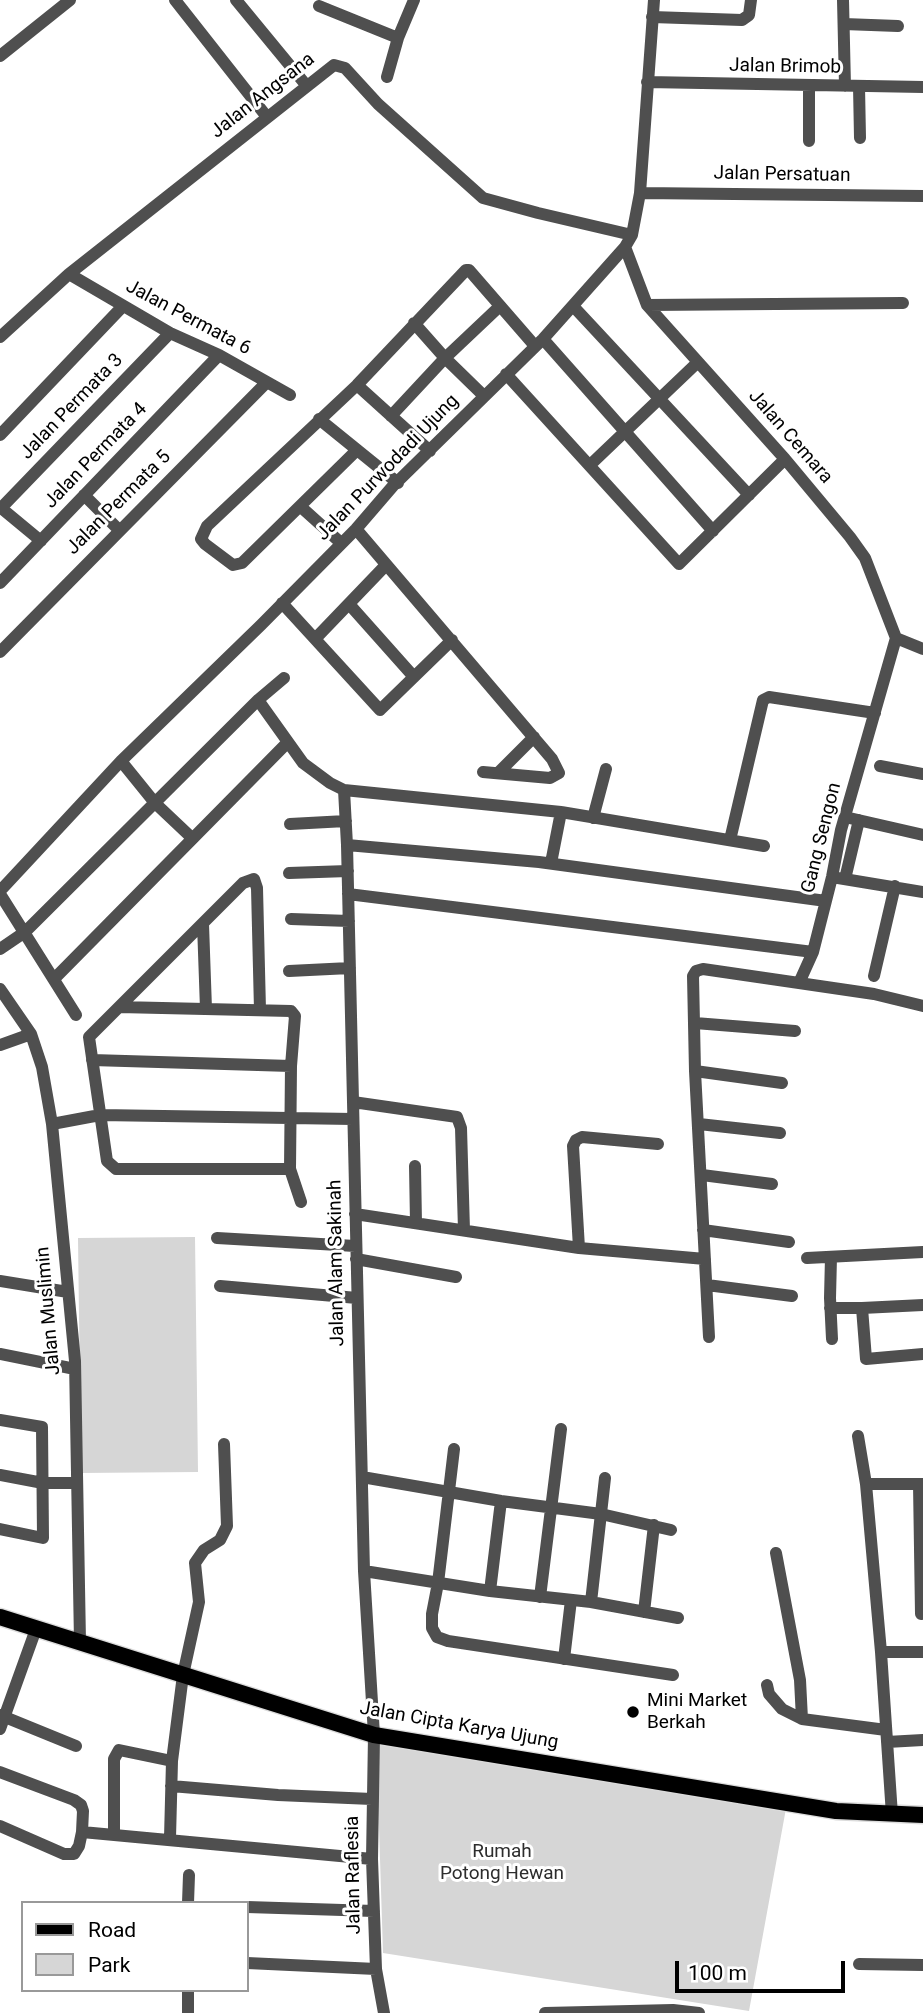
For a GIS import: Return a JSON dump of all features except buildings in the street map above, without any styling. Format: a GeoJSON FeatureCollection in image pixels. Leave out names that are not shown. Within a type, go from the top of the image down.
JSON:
{"type":"FeatureCollection","features":[{"type":"Feature","properties":{"kind":"main road","name":"Jalan Cipta Karya Ujung"},"geometry":{"type":"LineString","coordinates":[[0,1617],[374,1735],[836,1811],[923,1815]]}},
{"type":"Feature","properties":{"kind":"street"},"geometry":{"type":"LineString","coordinates":[[0,55],[70,0]]}},
{"type":"Feature","properties":{"kind":"street"},"geometry":{"type":"LineString","coordinates":[[175,0],[267,117]]}},
{"type":"Feature","properties":{"kind":"street"},"geometry":{"type":"LineString","coordinates":[[236,0],[306,85]]}},
{"type":"Feature","properties":{"kind":"street"},"geometry":{"type":"LineString","coordinates":[[387,77],[398,38],[414,0]]}},
{"type":"Feature","properties":{"kind":"street","name":"Jalan Purwodadi Ujung"},"geometry":{"type":"LineString","coordinates":[[0,892],[121,761],[356,529],[398,483],[539,343],[625,247],[632,235],[640,192],[654,0]]}},
{"type":"Feature","properties":{"kind":"street"},"geometry":{"type":"LineString","coordinates":[[652,17],[742,20],[749,15],[751,0]]}},
{"type":"Feature","properties":{"kind":"street"},"geometry":{"type":"LineString","coordinates":[[843,0],[845,86]]}},
{"type":"Feature","properties":{"kind":"street"},"geometry":{"type":"LineString","coordinates":[[319,6],[398,38]]}},
{"type":"Feature","properties":{"kind":"street"},"geometry":{"type":"LineString","coordinates":[[844,24],[898,26]]}},
{"type":"Feature","properties":{"kind":"street","name":"Jalan Angsana"},"geometry":{"type":"LineString","coordinates":[[0,337],[69,274],[334,65],[345,68],[378,104],[483,198],[632,235]]}},
{"type":"Feature","properties":{"kind":"street","name":"Jalan Brimob"},"geometry":{"type":"LineString","coordinates":[[647,82],[923,87]]}},
{"type":"Feature","properties":{"kind":"street"},"geometry":{"type":"LineString","coordinates":[[808,141],[809,86]]}},
{"type":"Feature","properties":{"kind":"street"},"geometry":{"type":"LineString","coordinates":[[859,86],[860,138]]}},
{"type":"Feature","properties":{"kind":"street","name":"Jalan Persatuan"},"geometry":{"type":"LineString","coordinates":[[640,192],[923,196]]}},
{"type":"Feature","properties":{"kind":"street","name":"Jalan Cemara"},"geometry":{"type":"LineString","coordinates":[[625,247],[647,305],[785,459],[865,558],[897,638]]}},
{"type":"Feature","properties":{"kind":"street"},"geometry":{"type":"LineString","coordinates":[[357,450],[238,565],[233,565],[201,539],[207,526],[357,384],[467,270],[624,433],[713,531]]}},
{"type":"Feature","properties":{"kind":"street","name":"Jalan Permata 6"},"geometry":{"type":"LineString","coordinates":[[69,274],[170,333],[219,355],[290,395]]}},
{"type":"Feature","properties":{"kind":"street"},"geometry":{"type":"LineString","coordinates":[[647,305],[903,303]]}},
{"type":"Feature","properties":{"kind":"street"},"geometry":{"type":"LineString","coordinates":[[0,435],[123,306]]}},
{"type":"Feature","properties":{"kind":"street"},"geometry":{"type":"LineString","coordinates":[[391,416],[445,358],[500,306]]}},
{"type":"Feature","properties":{"kind":"street"},"geometry":{"type":"LineString","coordinates":[[573,306],[749,495]]}},
{"type":"Feature","properties":{"kind":"street"},"geometry":{"type":"LineString","coordinates":[[414,323],[484,396]]}},
{"type":"Feature","properties":{"kind":"street","name":"Jalan Permata 3"},"geometry":{"type":"LineString","coordinates":[[0,507],[170,333]]}},
{"type":"Feature","properties":{"kind":"street","name":"Jalan Permata 4"},"geometry":{"type":"LineString","coordinates":[[0,583],[219,355]]}},
{"type":"Feature","properties":{"kind":"street"},"geometry":{"type":"LineString","coordinates":[[590,466],[698,362]]}},
{"type":"Feature","properties":{"kind":"street"},"geometry":{"type":"LineString","coordinates":[[506,374],[679,564],[785,459]]}},
{"type":"Feature","properties":{"kind":"street","name":"Jalan Permata 5"},"geometry":{"type":"LineString","coordinates":[[0,652],[267,382]]}},
{"type":"Feature","properties":{"kind":"street"},"geometry":{"type":"LineString","coordinates":[[357,384],[430,451]]}},
{"type":"Feature","properties":{"kind":"street"},"geometry":{"type":"LineString","coordinates":[[319,419],[398,483]]}},
{"type":"Feature","properties":{"kind":"street"},"geometry":{"type":"LineString","coordinates":[[84,495],[120,530]]}},
{"type":"Feature","properties":{"kind":"street"},"geometry":{"type":"LineString","coordinates":[[0,507],[41,541]]}},
{"type":"Feature","properties":{"kind":"street"},"geometry":{"type":"LineString","coordinates":[[301,507],[341,543]]}},
{"type":"Feature","properties":{"kind":"street"},"geometry":{"type":"LineString","coordinates":[[356,529],[534,737],[558,768],[559,774],[483,772]]}},
{"type":"Feature","properties":{"kind":"street"},"geometry":{"type":"LineString","coordinates":[[315,639],[386,565]]}},
{"type":"Feature","properties":{"kind":"street"},"geometry":{"type":"LineString","coordinates":[[282,603],[380,710],[452,640]]}},
{"type":"Feature","properties":{"kind":"street"},"geometry":{"type":"LineString","coordinates":[[349,604],[414,677]]}},
{"type":"Feature","properties":{"kind":"street"},"geometry":{"type":"LineString","coordinates":[[897,638],[923,649]]}},
{"type":"Feature","properties":{"kind":"street","name":"Gang Sengon"},"geometry":{"type":"LineString","coordinates":[[802,978],[813,952],[826,901],[839,878],[845,817],[897,638]]}},
{"type":"Feature","properties":{"kind":"street"},"geometry":{"type":"LineString","coordinates":[[0,949],[24,932],[284,678]]}},
{"type":"Feature","properties":{"kind":"street"},"geometry":{"type":"LineString","coordinates":[[730,841],[763,700],[769,697],[875,713]]}},
{"type":"Feature","properties":{"kind":"street"},"geometry":{"type":"LineString","coordinates":[[258,701],[303,762],[330,783],[344,790],[561,812],[764,846]]}},
{"type":"Feature","properties":{"kind":"street"},"geometry":{"type":"LineString","coordinates":[[499,773],[534,737]]}},
{"type":"Feature","properties":{"kind":"street"},"geometry":{"type":"LineString","coordinates":[[54,979],[288,742]]}},
{"type":"Feature","properties":{"kind":"street"},"geometry":{"type":"LineString","coordinates":[[121,761],[155,803],[192,838]]}},
{"type":"Feature","properties":{"kind":"street"},"geometry":{"type":"LineString","coordinates":[[880,766],[923,774]]}},
{"type":"Feature","properties":{"kind":"street"},"geometry":{"type":"LineString","coordinates":[[593,818],[606,769]]}},
{"type":"Feature","properties":{"kind":"street","name":"Jalan Alam Sakinah"},"geometry":{"type":"LineString","coordinates":[[344,790],[364,1571],[374,1735]]}},
{"type":"Feature","properties":{"kind":"street"},"geometry":{"type":"LineString","coordinates":[[551,863],[561,812]]}},
{"type":"Feature","properties":{"kind":"street"},"geometry":{"type":"LineString","coordinates":[[845,817],[923,835]]}},
{"type":"Feature","properties":{"kind":"street"},"geometry":{"type":"LineString","coordinates":[[859,820],[839,878],[923,892]]}},
{"type":"Feature","properties":{"kind":"street"},"geometry":{"type":"LineString","coordinates":[[290,824],[346,821]]}},
{"type":"Feature","properties":{"kind":"street"},"geometry":{"type":"LineString","coordinates":[[347,845],[551,863],[826,901]]}},
{"type":"Feature","properties":{"kind":"street"},"geometry":{"type":"LineString","coordinates":[[289,873],[348,871]]}},
{"type":"Feature","properties":{"kind":"street"},"geometry":{"type":"LineString","coordinates":[[260,1010],[255,880],[243,883],[89,1037],[107,1161],[116,1169],[290,1169]]}},
{"type":"Feature","properties":{"kind":"street"},"geometry":{"type":"LineString","coordinates":[[874,976],[895,886]]}},
{"type":"Feature","properties":{"kind":"street"},"geometry":{"type":"LineString","coordinates":[[0,892],[76,1015]]}},
{"type":"Feature","properties":{"kind":"street"},"geometry":{"type":"LineString","coordinates":[[348,894],[813,952]]}},
{"type":"Feature","properties":{"kind":"street"},"geometry":{"type":"LineString","coordinates":[[291,919],[349,921]]}},
{"type":"Feature","properties":{"kind":"street"},"geometry":{"type":"LineString","coordinates":[[202,923],[206,1009]]}},
{"type":"Feature","properties":{"kind":"street"},"geometry":{"type":"LineString","coordinates":[[289,971],[350,968]]}},
{"type":"Feature","properties":{"kind":"street"},"geometry":{"type":"LineString","coordinates":[[709,1337],[695,1070],[693,976],[696,971],[703,969],[802,978],[923,1006]]}},
{"type":"Feature","properties":{"kind":"street","name":"Jalan Muslimin"},"geometry":{"type":"LineString","coordinates":[[0,989],[31,1034],[42,1067],[52,1124],[75,1369],[80,1643]]}},
{"type":"Feature","properties":{"kind":"street"},"geometry":{"type":"LineString","coordinates":[[119,1007],[291,1011],[295,1016],[290,1066],[290,1169],[301,1202]]}},
{"type":"Feature","properties":{"kind":"street"},"geometry":{"type":"LineString","coordinates":[[695,1023],[795,1031]]}},
{"type":"Feature","properties":{"kind":"street"},"geometry":{"type":"LineString","coordinates":[[0,1045],[31,1034]]}},
{"type":"Feature","properties":{"kind":"street"},"geometry":{"type":"LineString","coordinates":[[92,1060],[290,1066]]}},
{"type":"Feature","properties":{"kind":"street"},"geometry":{"type":"LineString","coordinates":[[695,1070],[782,1083]]}},
{"type":"Feature","properties":{"kind":"street"},"geometry":{"type":"LineString","coordinates":[[353,1102],[457,1117],[461,1128],[464,1230]]}},
{"type":"Feature","properties":{"kind":"street"},"geometry":{"type":"LineString","coordinates":[[52,1124],[100,1115],[353,1119]]}},
{"type":"Feature","properties":{"kind":"street"},"geometry":{"type":"LineString","coordinates":[[699,1124],[780,1133]]}},
{"type":"Feature","properties":{"kind":"street"},"geometry":{"type":"LineString","coordinates":[[579,1248],[573,1146],[576,1140],[582,1137],[658,1144]]}},
{"type":"Feature","properties":{"kind":"street"},"geometry":{"type":"LineString","coordinates":[[415,1166],[416,1223]]}},
{"type":"Feature","properties":{"kind":"street"},"geometry":{"type":"LineString","coordinates":[[702,1175],[772,1184]]}},
{"type":"Feature","properties":{"kind":"street"},"geometry":{"type":"LineString","coordinates":[[355,1214],[579,1248],[705,1259]]}},
{"type":"Feature","properties":{"kind":"street"},"geometry":{"type":"LineString","coordinates":[[703,1230],[789,1241]]}},
{"type":"Feature","properties":{"kind":"street"},"geometry":{"type":"LineString","coordinates":[[217,1238],[356,1253],[456,1277]]}},
{"type":"Feature","properties":{"kind":"street"},"geometry":{"type":"LineString","coordinates":[[807,1258],[923,1252]]}},
{"type":"Feature","properties":{"kind":"street"},"geometry":{"type":"LineString","coordinates":[[831,1257],[832,1339]]}},
{"type":"Feature","properties":{"kind":"street"},"geometry":{"type":"LineString","coordinates":[[0,1281],[68,1292]]}},
{"type":"Feature","properties":{"kind":"street"},"geometry":{"type":"LineString","coordinates":[[707,1285],[792,1296]]}},
{"type":"Feature","properties":{"kind":"street"},"geometry":{"type":"LineString","coordinates":[[220,1286],[357,1298]]}},
{"type":"Feature","properties":{"kind":"street"},"geometry":{"type":"LineString","coordinates":[[830,1308],[923,1305]]}},
{"type":"Feature","properties":{"kind":"street"},"geometry":{"type":"LineString","coordinates":[[862,1308],[866,1359],[923,1354]]}},
{"type":"Feature","properties":{"kind":"street"},"geometry":{"type":"LineString","coordinates":[[0,1354],[75,1369]]}},
{"type":"Feature","properties":{"kind":"street"},"geometry":{"type":"LineString","coordinates":[[0,1420],[42,1427],[43,1538],[0,1530]]}},
{"type":"Feature","properties":{"kind":"street"},"geometry":{"type":"LineString","coordinates":[[540,1597],[561,1429]]}},
{"type":"Feature","properties":{"kind":"street"},"geometry":{"type":"LineString","coordinates":[[858,1436],[866,1484],[892,1815]]}},
{"type":"Feature","properties":{"kind":"street"},"geometry":{"type":"LineString","coordinates":[[170,1838],[172,1761],[183,1675],[199,1602],[195,1563],[204,1550],[220,1540],[227,1526],[224,1444]]}},
{"type":"Feature","properties":{"kind":"street"},"geometry":{"type":"LineString","coordinates":[[454,1449],[432,1614],[432,1628],[437,1637],[448,1641],[673,1675]]}},
{"type":"Feature","properties":{"kind":"street"},"geometry":{"type":"LineString","coordinates":[[0,1475],[43,1483],[76,1483]]}},
{"type":"Feature","properties":{"kind":"street"},"geometry":{"type":"LineString","coordinates":[[362,1477],[449,1493],[601,1514],[670,1530]]}},
{"type":"Feature","properties":{"kind":"street"},"geometry":{"type":"LineString","coordinates":[[591,1602],[606,1478]]}},
{"type":"Feature","properties":{"kind":"street"},"geometry":{"type":"LineString","coordinates":[[866,1484],[921,1484],[921,1614]]}},
{"type":"Feature","properties":{"kind":"street"},"geometry":{"type":"LineString","coordinates":[[490,1591],[501,1501]]}},
{"type":"Feature","properties":{"kind":"street"},"geometry":{"type":"LineString","coordinates":[[644,1612],[654,1525]]}},
{"type":"Feature","properties":{"kind":"street"},"geometry":{"type":"LineString","coordinates":[[776,1553],[800,1680],[802,1719]]}},
{"type":"Feature","properties":{"kind":"street"},"geometry":{"type":"LineString","coordinates":[[364,1571],[490,1591],[591,1602],[678,1618]]}},
{"type":"Feature","properties":{"kind":"street"},"geometry":{"type":"LineString","coordinates":[[564,1659],[571,1600]]}},
{"type":"Feature","properties":{"kind":"street"},"geometry":{"type":"LineString","coordinates":[[36,1629],[1,1720],[76,1746]]}},
{"type":"Feature","properties":{"kind":"street"},"geometry":{"type":"LineString","coordinates":[[881,1652],[923,1652]]}},
{"type":"Feature","properties":{"kind":"street"},"geometry":{"type":"LineString","coordinates":[[767,1685],[769,1693],[782,1709],[802,1719],[886,1736],[923,1740]]}},
{"type":"Feature","properties":{"kind":"street","name":"Jalan Raflesia"},"geometry":{"type":"LineString","coordinates":[[374,1735],[372,1859],[376,1969],[384,2013]]}},
{"type":"Feature","properties":{"kind":"street"},"geometry":{"type":"LineString","coordinates":[[114,1834],[114,1759],[120,1750],[172,1761]]}},
{"type":"Feature","properties":{"kind":"street"},"geometry":{"type":"LineString","coordinates":[[0,1772],[81,1805],[82,1832],[74,1854],[64,1854],[0,1826]]}},
{"type":"Feature","properties":{"kind":"street"},"geometry":{"type":"LineString","coordinates":[[171,1786],[372,1799]]}},
{"type":"Feature","properties":{"kind":"street"},"geometry":{"type":"LineString","coordinates":[[82,1832],[170,1838],[372,1859]]}},
{"type":"Feature","properties":{"kind":"street"},"geometry":{"type":"LineString","coordinates":[[188,1901],[189,1875]]}},
{"type":"Feature","properties":{"kind":"street"},"geometry":{"type":"LineString","coordinates":[[248,1907],[374,1911]]}},
{"type":"Feature","properties":{"kind":"street"},"geometry":{"type":"LineString","coordinates":[[248,1963],[376,1969]]}},
{"type":"Feature","properties":{"kind":"street"},"geometry":{"type":"LineString","coordinates":[[859,1964],[923,1965]]}},
{"type":"Feature","properties":{"kind":"street"},"geometry":{"type":"LineString","coordinates":[[188,1992],[188,2013]]}},
{"type":"Feature","properties":{"kind":"street"},"geometry":{"type":"LineString","coordinates":[[545,2013],[699,2013]]}},
{"type":"Feature","properties":{"kind":"green space"},"geometry":{"type":"Polygon","coordinates":[[[195,1237],[198,1472],[81,1473],[78,1238],[195,1237]]]}},
{"type":"Feature","properties":{"kind":"green space","name":"Rumah Potong Hewan"},"geometry":{"type":"Polygon","coordinates":[[[376,1733],[787,1803],[749,2011],[383,1953],[376,1733]]]}},
{"type":"Feature","properties":{"kind":"place","name":"Mini Market Berkah"},"geometry":{"type":"Point","coordinates":[633,1712]}}]}
